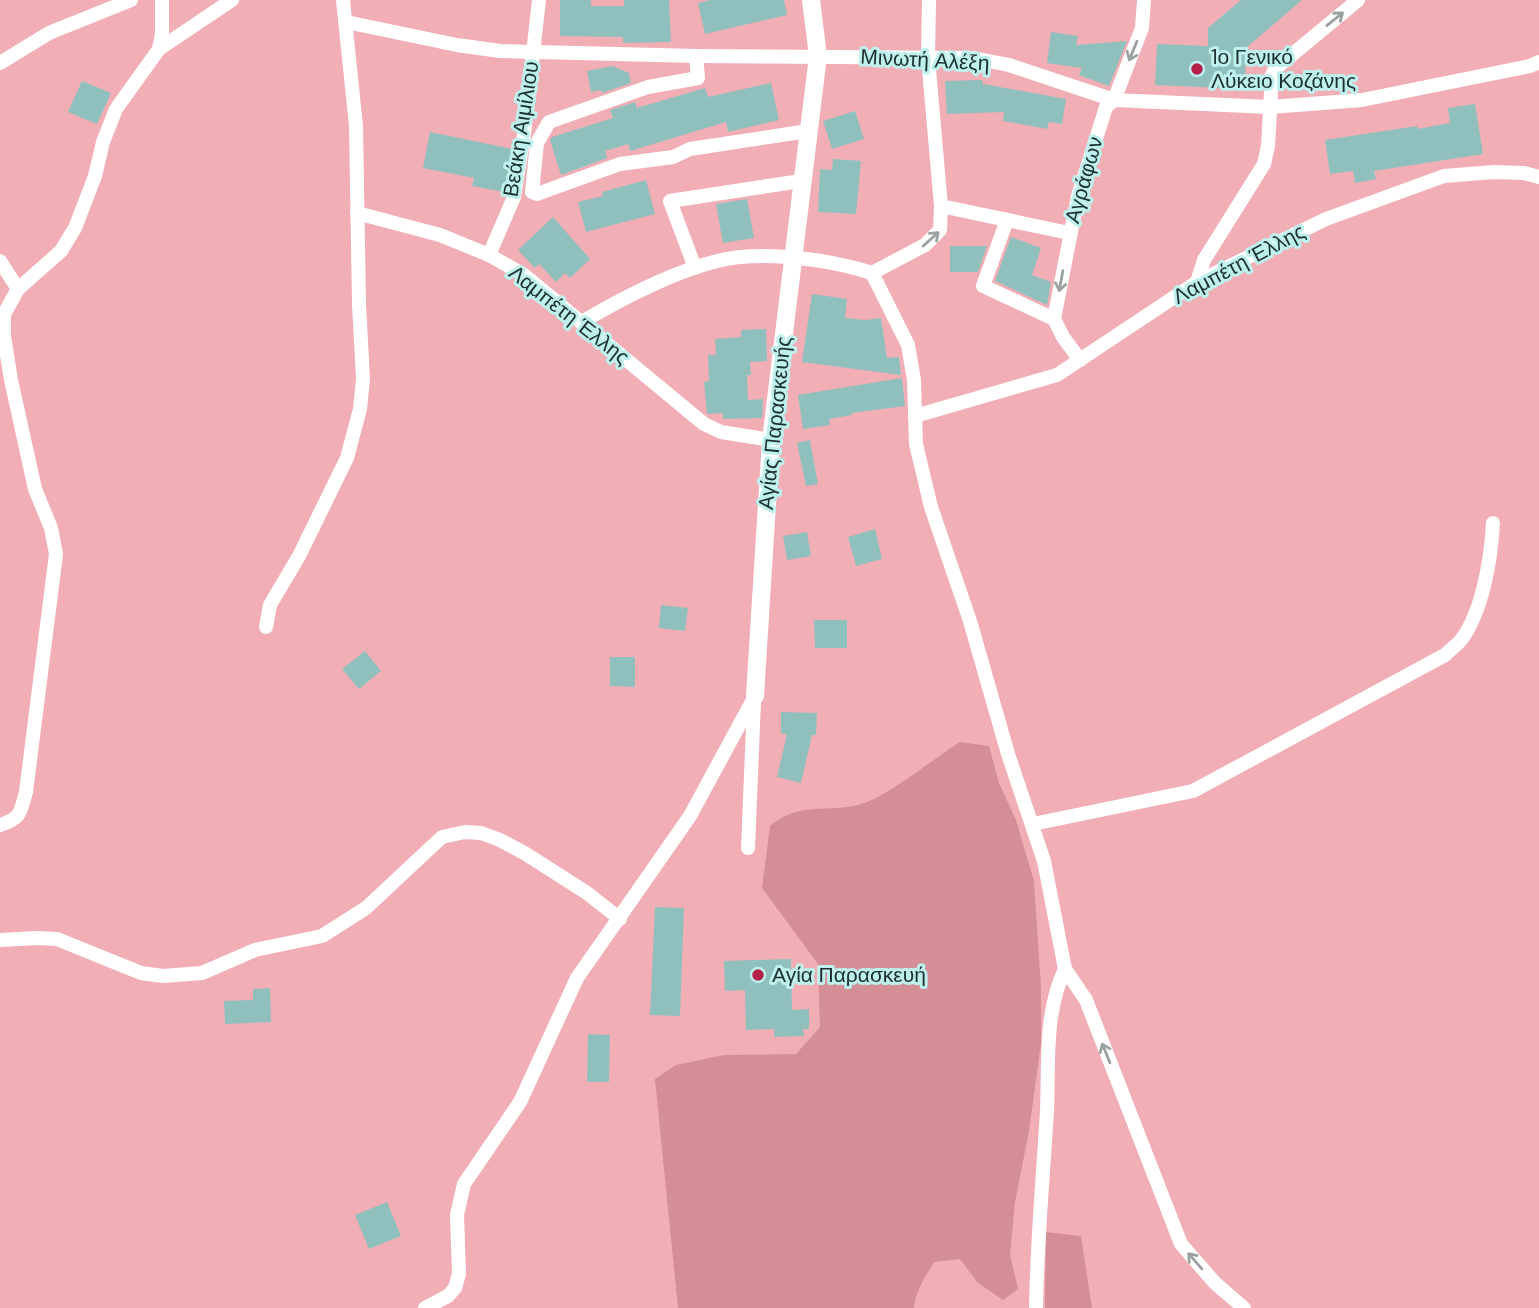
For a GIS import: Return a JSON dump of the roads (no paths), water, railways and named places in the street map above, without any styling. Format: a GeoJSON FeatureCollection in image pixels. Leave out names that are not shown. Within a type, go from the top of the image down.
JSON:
{"type":"FeatureCollection","features":[{"type":"Feature","properties":{"kind":"street"},"geometry":{"type":"LineString","coordinates":[[0,63],[49,33],[131,0]]}},
{"type":"Feature","properties":{"kind":"street"},"geometry":{"type":"LineString","coordinates":[[159,49],[162,0]]}},
{"type":"Feature","properties":{"kind":"street"},"geometry":{"type":"LineString","coordinates":[[0,825],[13,821],[19,815],[26,792],[56,554],[51,528],[35,489],[11,380],[2,315],[18,289],[61,251],[75,229],[116,109],[159,49],[232,0]]}},
{"type":"Feature","properties":{"kind":"street"},"geometry":{"type":"LineString","coordinates":[[266,627],[270,605],[299,556],[347,458],[360,409],[363,379],[356,126],[343,0]]}},
{"type":"Feature","properties":{"kind":"street","name":"Βεάκη Αιμίλιου"},"geometry":{"type":"LineString","coordinates":[[488,255],[514,197],[524,134],[538,0]]}},
{"type":"Feature","properties":{"kind":"street","name":"Αγίας Παρασκευής"},"geometry":{"type":"LineString","coordinates":[[748,848],[771,440],[818,56],[811,0]]}},
{"type":"Feature","properties":{"kind":"street"},"geometry":{"type":"LineString","coordinates":[[582,322],[616,302],[695,268],[738,257],[828,263],[872,273],[925,245],[937,235],[942,222],[928,58],[929,0]]}},
{"type":"Feature","properties":{"kind":"street","name":"Αγράφων"},"geometry":{"type":"LineString","coordinates":[[1054,318],[1078,195],[1106,107],[1114,100],[1142,28],[1144,0]]}},
{"type":"Feature","properties":{"kind":"street"},"geometry":{"type":"LineString","coordinates":[[1197,282],[1203,260],[1264,164],[1268,146],[1272,75],[1276,68],[1358,0]]}},
{"type":"Feature","properties":{"kind":"street","name":"Μινωτή Αλέξη"},"geometry":{"type":"LineString","coordinates":[[346,22],[500,51],[990,60],[1114,100],[1270,107],[1362,100],[1539,62]]}},
{"type":"Feature","properties":{"kind":"street"},"geometry":{"type":"LineString","coordinates":[[696,56],[698,78],[648,87],[549,122],[537,143],[532,192],[537,194],[620,164],[673,157],[690,149],[808,131]]}},
{"type":"Feature","properties":{"kind":"street","name":"Λαμπέτη Έλλης"},"geometry":{"type":"LineString","coordinates":[[915,416],[1056,375],[1197,282],[1326,219],[1444,176],[1494,172],[1524,173],[1539,177]]}},
{"type":"Feature","properties":{"kind":"street"},"geometry":{"type":"LineString","coordinates":[[695,268],[670,201],[801,181]]}},
{"type":"Feature","properties":{"kind":"street"},"geometry":{"type":"LineString","coordinates":[[941,206],[1069,233]]}},
{"type":"Feature","properties":{"kind":"street","name":"Λαμπέτη Έλλης"},"geometry":{"type":"LineString","coordinates":[[357,213],[440,236],[488,255],[524,275],[704,424],[721,432],[771,440]]}},
{"type":"Feature","properties":{"kind":"street"},"geometry":{"type":"LineString","coordinates":[[1007,220],[983,286],[1054,318],[1080,360]]}},
{"type":"Feature","properties":{"kind":"street"},"geometry":{"type":"LineString","coordinates":[[0,261],[18,289]]}},
{"type":"Feature","properties":{"kind":"street"},"geometry":{"type":"LineString","coordinates":[[872,273],[908,345],[915,380],[916,444],[931,507],[970,621],[1008,754],[1033,824],[1050,887],[1065,969],[1086,1000],[1181,1244],[1215,1283],[1244,1308]]}},
{"type":"Feature","properties":{"kind":"street"},"geometry":{"type":"LineString","coordinates":[[1033,824],[1193,791],[1445,655],[1461,641],[1471,624],[1484,584],[1492,547],[1493,523]]}},
{"type":"Feature","properties":{"kind":"street"},"geometry":{"type":"LineString","coordinates":[[425,1308],[448,1296],[455,1288],[460,1274],[457,1215],[464,1184],[520,1102],[577,978],[690,816],[755,696]]}},
{"type":"Feature","properties":{"kind":"street"},"geometry":{"type":"LineString","coordinates":[[0,940],[37,937],[57,939],[124,968],[163,976],[202,972],[255,950],[322,936],[366,908],[442,836],[465,832],[481,833],[517,849],[587,893],[620,919]]}},
{"type":"Feature","properties":{"kind":"street"},"geometry":{"type":"LineString","coordinates":[[1036,1308],[1049,1044],[1053,1000],[1065,969]]}},
{"type":"Feature","properties":{"kind":"place","name":"1ο Γενικό Λύκειο Κοζάνης"},"geometry":{"type":"Point","coordinates":[1197,69]}},
{"type":"Feature","properties":{"kind":"place","name":"Αγία Παρασκευή"},"geometry":{"type":"Point","coordinates":[758,975]}}]}
